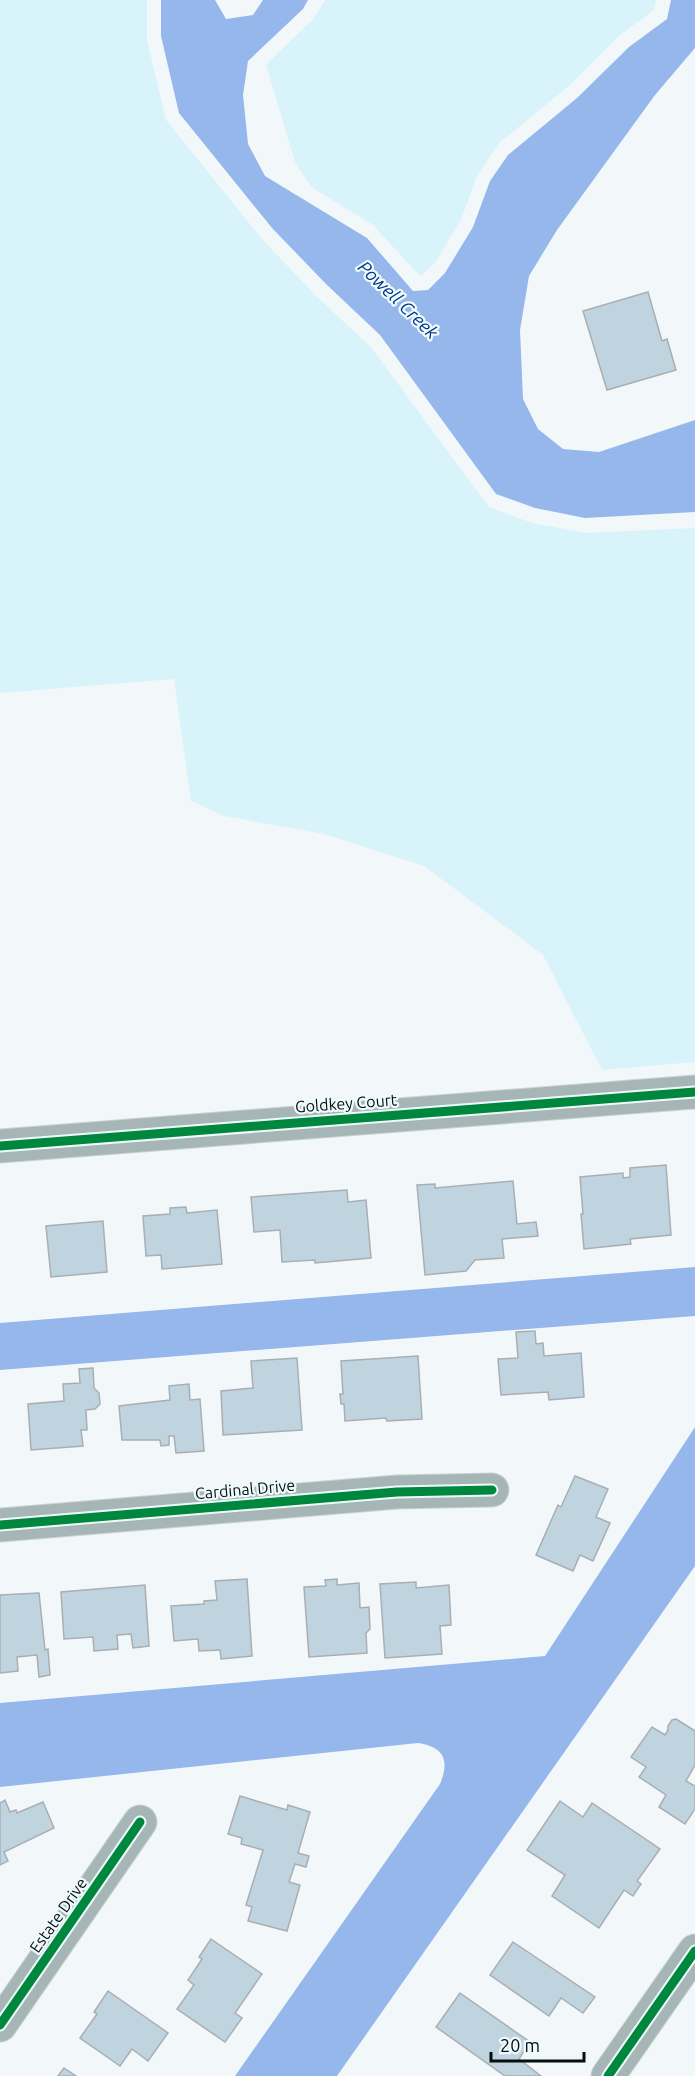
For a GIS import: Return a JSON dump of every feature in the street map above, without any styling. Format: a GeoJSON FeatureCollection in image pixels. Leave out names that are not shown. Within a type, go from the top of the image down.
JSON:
{"type":"FeatureCollection","features":[{"type":"Feature","properties":{"kind":"street","name":"Goldkey Court"},"geometry":{"type":"LineString","coordinates":[[0,1146],[695,1092]]}},
{"type":"Feature","properties":{"kind":"street","name":"Cardinal Drive"},"geometry":{"type":"LineString","coordinates":[[0,1525],[397,1492],[492,1490]]}},
{"type":"Feature","properties":{"kind":"street","name":"Estate Drive"},"geometry":{"type":"LineString","coordinates":[[0,2025],[140,1822]]}},
{"type":"Feature","properties":{"kind":"street"},"geometry":{"type":"LineString","coordinates":[[608,2076],[695,1951]]}},
{"type":"Feature","properties":{"kind":"shaded area"},"geometry":{"type":"Polygon","coordinates":[[[0,0],[147,0],[147,40],[166,120],[262,239],[316,296],[370,346],[489,507],[532,523],[586,533],[695,528],[695,1062],[602,1070],[543,955],[424,866],[324,834],[224,816],[191,801],[174,679],[0,693],[0,0]]]}},
{"type":"Feature","properties":{"kind":"shaded area"},"geometry":{"type":"Polygon","coordinates":[[[325,0],[656,0],[654,10],[620,35],[569,86],[499,143],[477,176],[461,220],[435,263],[419,275],[373,225],[311,187],[295,162],[266,65],[314,18],[325,0]]]}},
{"type":"Feature","properties":{"kind":"water","name":"Powell Creek"},"geometry":{"type":"Polygon","coordinates":[[[161,0],[215,0],[226,19],[253,15],[263,0],[308,0],[303,9],[248,61],[243,95],[248,144],[265,176],[367,238],[413,291],[428,290],[445,273],[473,227],[490,181],[508,155],[577,98],[629,47],[667,19],[671,0],[695,0],[695,48],[655,95],[557,230],[529,276],[520,330],[523,399],[538,429],[563,449],[599,452],[695,420],[695,512],[585,518],[535,508],[496,494],[380,335],[272,228],[179,113],[161,36],[161,0]]]}},
{"type":"Feature","properties":{"kind":"water"},"geometry":{"type":"Polygon","coordinates":[[[695,1267],[695,1316],[0,1370],[0,1323],[695,1267]]]}},
{"type":"Feature","properties":{"kind":"water"},"geometry":{"type":"Polygon","coordinates":[[[695,1427],[695,1566],[337,2076],[235,2076],[440,1784],[444,1762],[439,1751],[418,1743],[0,1787],[0,1703],[545,1656],[695,1427]]]}},
{"type":"Feature","properties":{"kind":"building"},"geometry":{"type":"Polygon","coordinates":[[[648,292],[662,341],[667,339],[676,370],[607,390],[583,311],[648,292]]]}},
{"type":"Feature","properties":{"kind":"building"},"geometry":{"type":"Polygon","coordinates":[[[666,1165],[671,1235],[630,1239],[631,1244],[584,1249],[580,1177],[623,1173],[623,1178],[630,1177],[630,1168],[666,1165]]]}},
{"type":"Feature","properties":{"kind":"building"},"geometry":{"type":"Polygon","coordinates":[[[513,1181],[517,1224],[536,1222],[538,1236],[502,1239],[504,1258],[475,1260],[466,1271],[425,1275],[417,1185],[435,1184],[435,1188],[513,1181]]]}},
{"type":"Feature","properties":{"kind":"building"},"geometry":{"type":"Polygon","coordinates":[[[347,1190],[348,1202],[366,1200],[371,1258],[315,1263],[315,1260],[282,1262],[280,1230],[254,1232],[251,1197],[347,1190]]]}},
{"type":"Feature","properties":{"kind":"building"},"geometry":{"type":"Polygon","coordinates":[[[186,1207],[187,1213],[217,1210],[222,1264],[162,1269],[161,1255],[146,1256],[143,1216],[170,1214],[170,1208],[186,1207]]]}},
{"type":"Feature","properties":{"kind":"building"},"geometry":{"type":"Polygon","coordinates":[[[103,1221],[107,1272],[51,1277],[46,1226],[103,1221]]]}},
{"type":"Feature","properties":{"kind":"building"},"geometry":{"type":"Polygon","coordinates":[[[535,1331],[536,1344],[543,1343],[544,1356],[581,1353],[584,1397],[549,1400],[548,1392],[501,1395],[498,1359],[518,1358],[516,1332],[535,1331]]]}},
{"type":"Feature","properties":{"kind":"building"},"geometry":{"type":"Polygon","coordinates":[[[418,1356],[422,1419],[387,1421],[386,1418],[345,1421],[344,1404],[341,1404],[340,1394],[343,1394],[341,1361],[418,1356]]]}},
{"type":"Feature","properties":{"kind":"building"},"geometry":{"type":"Polygon","coordinates":[[[297,1358],[302,1430],[223,1435],[221,1391],[253,1388],[251,1361],[297,1358]]]}},
{"type":"Feature","properties":{"kind":"building"},"geometry":{"type":"Polygon","coordinates":[[[93,1368],[94,1388],[99,1393],[100,1404],[95,1409],[86,1410],[87,1430],[81,1430],[83,1446],[31,1450],[28,1404],[64,1401],[63,1384],[80,1383],[79,1369],[93,1368]]]}},
{"type":"Feature","properties":{"kind":"building"},"geometry":{"type":"Polygon","coordinates":[[[189,1384],[190,1400],[200,1399],[204,1451],[176,1453],[174,1436],[169,1436],[169,1445],[161,1446],[160,1440],[122,1440],[119,1406],[170,1400],[169,1386],[189,1384]]]}},
{"type":"Feature","properties":{"kind":"building"},"geometry":{"type":"Polygon","coordinates":[[[575,1476],[608,1489],[596,1517],[610,1523],[593,1561],[580,1555],[573,1571],[536,1555],[558,1505],[561,1507],[575,1476]]]}},
{"type":"Feature","properties":{"kind":"building"},"geometry":{"type":"Polygon","coordinates":[[[247,1579],[252,1656],[221,1659],[220,1650],[199,1651],[198,1639],[174,1641],[171,1606],[204,1604],[204,1601],[217,1600],[215,1581],[247,1579]]]}},
{"type":"Feature","properties":{"kind":"building"},"geometry":{"type":"Polygon","coordinates":[[[337,1579],[337,1585],[359,1583],[360,1608],[369,1607],[370,1629],[366,1633],[367,1653],[309,1657],[304,1587],[326,1586],[325,1580],[337,1579]]]}},
{"type":"Feature","properties":{"kind":"building"},"geometry":{"type":"Polygon","coordinates":[[[416,1582],[416,1588],[449,1585],[451,1625],[440,1626],[442,1654],[385,1658],[380,1584],[416,1582]]]}},
{"type":"Feature","properties":{"kind":"building"},"geometry":{"type":"Polygon","coordinates":[[[145,1585],[149,1646],[133,1648],[131,1634],[117,1635],[118,1649],[94,1651],[93,1637],[64,1639],[61,1592],[145,1585]]]}},
{"type":"Feature","properties":{"kind":"building"},"geometry":{"type":"Polygon","coordinates":[[[39,1593],[50,1675],[39,1677],[37,1655],[17,1657],[18,1671],[0,1673],[0,1595],[39,1593]]]}},
{"type":"Feature","properties":{"kind":"building"},"geometry":{"type":"Polygon","coordinates":[[[676,1719],[695,1731],[695,1765],[686,1781],[695,1786],[695,1809],[685,1824],[659,1807],[666,1795],[639,1777],[646,1767],[631,1757],[652,1727],[665,1735],[672,1720],[676,1719]]]}},
{"type":"Feature","properties":{"kind":"building"},"geometry":{"type":"Polygon","coordinates":[[[240,1796],[287,1810],[288,1805],[310,1812],[298,1853],[309,1856],[306,1867],[295,1864],[289,1882],[300,1885],[287,1931],[248,1921],[252,1907],[246,1905],[263,1850],[241,1844],[242,1838],[228,1834],[240,1796]]]}},
{"type":"Feature","properties":{"kind":"building"},"geometry":{"type":"Polygon","coordinates":[[[5,1800],[10,1812],[16,1810],[17,1813],[43,1802],[54,1828],[4,1852],[8,1861],[0,1865],[0,1803],[5,1800]]]}},
{"type":"Feature","properties":{"kind":"building"},"geometry":{"type":"Polygon","coordinates":[[[560,1801],[583,1817],[592,1803],[660,1849],[637,1881],[641,1884],[633,1896],[624,1890],[599,1928],[552,1896],[565,1875],[527,1850],[560,1801]]]}},
{"type":"Feature","properties":{"kind":"building"},"geometry":{"type":"Polygon","coordinates":[[[211,1939],[262,1974],[235,2013],[242,2018],[225,2042],[177,2009],[194,1985],[188,1980],[202,1959],[199,1957],[211,1939]]]}},
{"type":"Feature","properties":{"kind":"building"},"geometry":{"type":"Polygon","coordinates":[[[513,1942],[595,1997],[583,2013],[561,1998],[549,2016],[490,1975],[513,1942]]]}},
{"type":"Feature","properties":{"kind":"building"},"geometry":{"type":"Polygon","coordinates":[[[108,1991],[168,2033],[148,2061],[132,2049],[120,2066],[80,2038],[97,2014],[94,2012],[108,1991]]]}},
{"type":"Feature","properties":{"kind":"building"},"geometry":{"type":"Polygon","coordinates":[[[460,1993],[530,2042],[519,2059],[541,2076],[505,2076],[436,2027],[460,1993]]]}},
{"type":"Feature","properties":{"kind":"building"},"geometry":{"type":"Polygon","coordinates":[[[64,2068],[76,2076],[58,2076],[64,2068]]]}},
{"type":"Feature","properties":{"kind":"cycle path"},"geometry":{"type":"LineString","coordinates":[[0,1146],[695,1092]]}},
{"type":"Feature","properties":{"kind":"cycle path"},"geometry":{"type":"LineString","coordinates":[[0,1525],[397,1492],[492,1490]]}},
{"type":"Feature","properties":{"kind":"cycle path"},"geometry":{"type":"LineString","coordinates":[[0,2025],[140,1822]]}},
{"type":"Feature","properties":{"kind":"cycle path"},"geometry":{"type":"LineString","coordinates":[[608,2076],[695,1951]]}}]}
